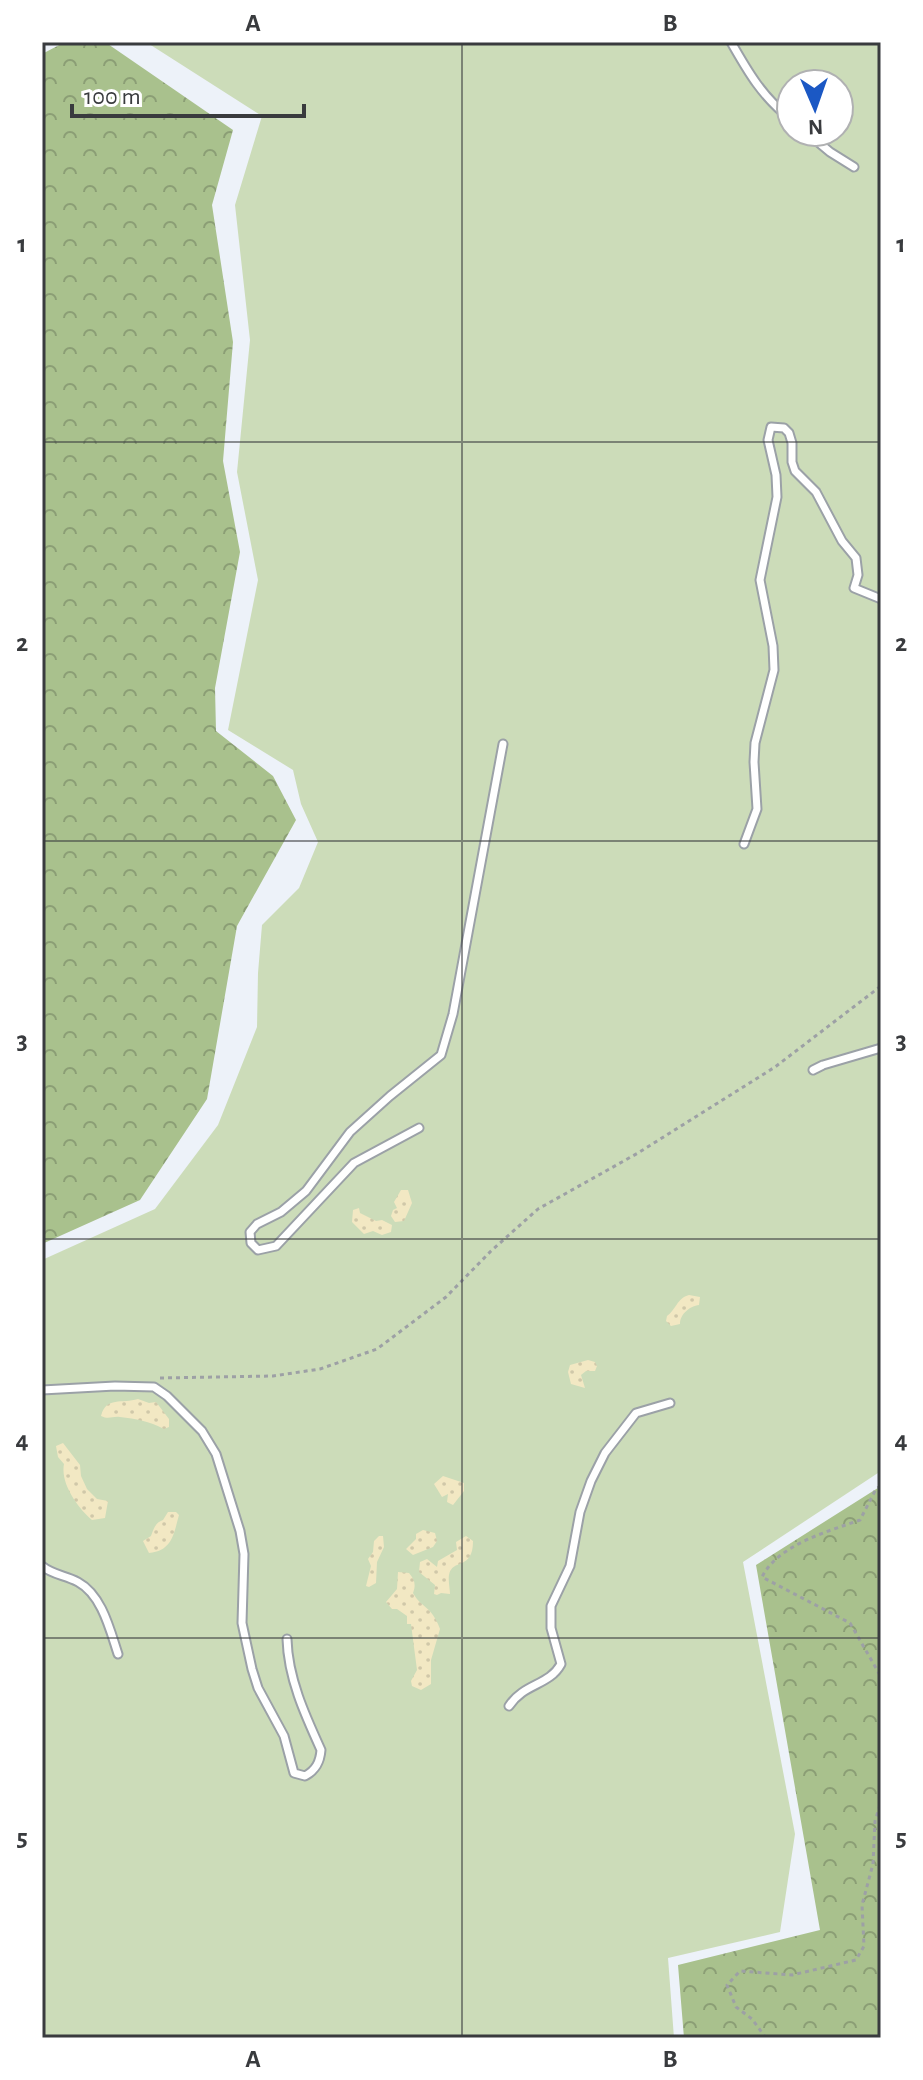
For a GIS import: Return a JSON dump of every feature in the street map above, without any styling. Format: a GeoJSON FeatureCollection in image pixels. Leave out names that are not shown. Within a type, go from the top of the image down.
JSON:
{"type":"FeatureCollection","features":[{"type":"Feature","properties":{"kind":"lane"},"geometry":{"type":"LineString","coordinates":[[731,42],[760,90],[775,104]]}},
{"type":"Feature","properties":{"kind":"lane"},"geometry":{"type":"LineString","coordinates":[[825,148],[854,167]]}},
{"type":"Feature","properties":{"kind":"lane"},"geometry":{"type":"LineString","coordinates":[[744,844],[757,809],[755,743],[774,670],[773,646],[760,580],[777,497],[776,475],[768,440],[771,427],[784,428],[789,433],[795,471],[816,492],[842,541],[856,558],[858,575],[854,588],[881,599]]}},
{"type":"Feature","properties":{"kind":"lane"},"geometry":{"type":"LineString","coordinates":[[419,1128],[354,1163],[276,1246],[258,1250],[251,1243],[250,1232],[257,1224],[281,1212],[306,1191],[350,1132],[441,1055],[453,1014],[503,744]]}},
{"type":"Feature","properties":{"kind":"lane"},"geometry":{"type":"LineString","coordinates":[[813,1070],[881,1048]]}},
{"type":"Feature","properties":{"kind":"lane"},"geometry":{"type":"LineString","coordinates":[[42,1390],[154,1387],[202,1431],[216,1454],[240,1531],[244,1554],[242,1623],[252,1669],[258,1688],[284,1736],[291,1767],[294,1773],[305,1776],[320,1761],[321,1750],[295,1685],[288,1659],[287,1639]]}},
{"type":"Feature","properties":{"kind":"lane"},"geometry":{"type":"LineString","coordinates":[[509,1706],[525,1689],[553,1676],[561,1664],[551,1628],[551,1606],[570,1566],[584,1502],[605,1453],[636,1413],[670,1403]]}},
{"type":"Feature","properties":{"kind":"lane"},"geometry":{"type":"LineString","coordinates":[[42,1566],[52,1574],[74,1579],[89,1588],[118,1654]]}},
{"type":"Feature","properties":{"kind":"path"},"geometry":{"type":"LineString","coordinates":[[148,1380],[273,1376],[320,1369],[377,1349],[446,1297],[538,1209],[638,1153],[775,1067],[881,986]]}},
{"type":"Feature","properties":{"kind":"path"},"geometry":{"type":"LineString","coordinates":[[881,1486],[876,1489],[860,1520],[816,1535],[769,1562],[762,1577],[850,1623],[880,1675],[881,1747]]}},
{"type":"Feature","properties":{"kind":"path"},"geometry":{"type":"LineString","coordinates":[[766,2038],[752,2019],[736,2007],[727,1985],[740,1971],[792,1975],[856,1960],[864,1946],[862,1905],[873,1864],[875,1821],[881,1802]]}},
{"type":"Feature","properties":{"kind":"green space"},"geometry":{"type":"Polygon","coordinates":[[[65,42],[105,42],[233,130],[212,205],[233,342],[223,461],[240,552],[215,688],[216,731],[273,776],[296,820],[237,926],[207,1099],[140,1200],[42,1244],[42,54],[65,42]]]}},
{"type":"Feature","properties":{"kind":"green space"},"geometry":{"type":"Polygon","coordinates":[[[146,42],[881,42],[881,1471],[743,1562],[795,1834],[780,1932],[668,1958],[674,2038],[42,2038],[42,1260],[155,1209],[218,1125],[257,1027],[262,925],[299,888],[318,842],[301,804],[293,770],[228,730],[258,580],[237,472],[250,340],[235,205],[262,116],[146,42]]]}},
{"type":"Feature","properties":{"kind":"green space"},"geometry":{"type":"Polygon","coordinates":[[[881,1486],[881,2038],[684,2038],[678,1965],[820,1930],[756,1565],[881,1486]]]}},
{"type":"Feature","properties":{"kind":"sand"},"geometry":{"type":"Polygon","coordinates":[[[401,1190],[408,1190],[412,1203],[404,1221],[395,1222],[391,1216],[397,1208],[394,1202],[401,1190]]]}},
{"type":"Feature","properties":{"kind":"sand"},"geometry":{"type":"Polygon","coordinates":[[[359,1208],[360,1213],[392,1225],[391,1232],[364,1234],[352,1222],[353,1210],[359,1208]]]}},
{"type":"Feature","properties":{"kind":"sand"},"geometry":{"type":"Polygon","coordinates":[[[689,1295],[700,1297],[699,1305],[686,1311],[680,1324],[671,1326],[666,1321],[667,1316],[689,1295]]]}},
{"type":"Feature","properties":{"kind":"sand"},"geometry":{"type":"Polygon","coordinates":[[[588,1360],[597,1366],[595,1371],[586,1371],[581,1375],[585,1388],[571,1384],[570,1365],[588,1360]]]}},
{"type":"Feature","properties":{"kind":"sand"},"geometry":{"type":"Polygon","coordinates":[[[138,1399],[156,1402],[169,1419],[169,1427],[164,1429],[137,1420],[101,1416],[111,1403],[138,1399]]]}},
{"type":"Feature","properties":{"kind":"sand"},"geometry":{"type":"Polygon","coordinates":[[[63,1443],[80,1465],[87,1489],[97,1499],[108,1501],[105,1518],[92,1520],[72,1495],[56,1446],[63,1443]]]}},
{"type":"Feature","properties":{"kind":"sand"},"geometry":{"type":"Polygon","coordinates":[[[443,1476],[464,1483],[464,1491],[453,1505],[447,1502],[448,1494],[442,1497],[434,1484],[443,1476]]]}},
{"type":"Feature","properties":{"kind":"sand"},"geometry":{"type":"Polygon","coordinates":[[[168,1512],[179,1515],[174,1534],[163,1549],[149,1553],[143,1541],[151,1536],[155,1526],[168,1512]]]}},
{"type":"Feature","properties":{"kind":"sand"},"geometry":{"type":"Polygon","coordinates":[[[423,1530],[435,1533],[437,1541],[433,1547],[413,1555],[406,1549],[416,1539],[416,1534],[423,1530]]]}},
{"type":"Feature","properties":{"kind":"sand"},"geometry":{"type":"Polygon","coordinates":[[[379,1536],[383,1536],[384,1547],[377,1562],[376,1583],[369,1587],[366,1586],[371,1566],[368,1559],[379,1536]]]}},
{"type":"Feature","properties":{"kind":"sand"},"geometry":{"type":"Polygon","coordinates":[[[466,1536],[473,1541],[472,1550],[470,1557],[451,1570],[450,1594],[434,1594],[435,1585],[419,1572],[420,1562],[427,1559],[437,1567],[438,1561],[457,1550],[456,1542],[466,1536]]]}},
{"type":"Feature","properties":{"kind":"sand"},"geometry":{"type":"Polygon","coordinates":[[[398,1572],[409,1573],[414,1583],[413,1593],[440,1629],[431,1660],[431,1684],[421,1690],[412,1686],[411,1681],[417,1670],[411,1624],[407,1624],[407,1616],[392,1609],[386,1602],[397,1589],[398,1572]]]}}]}
